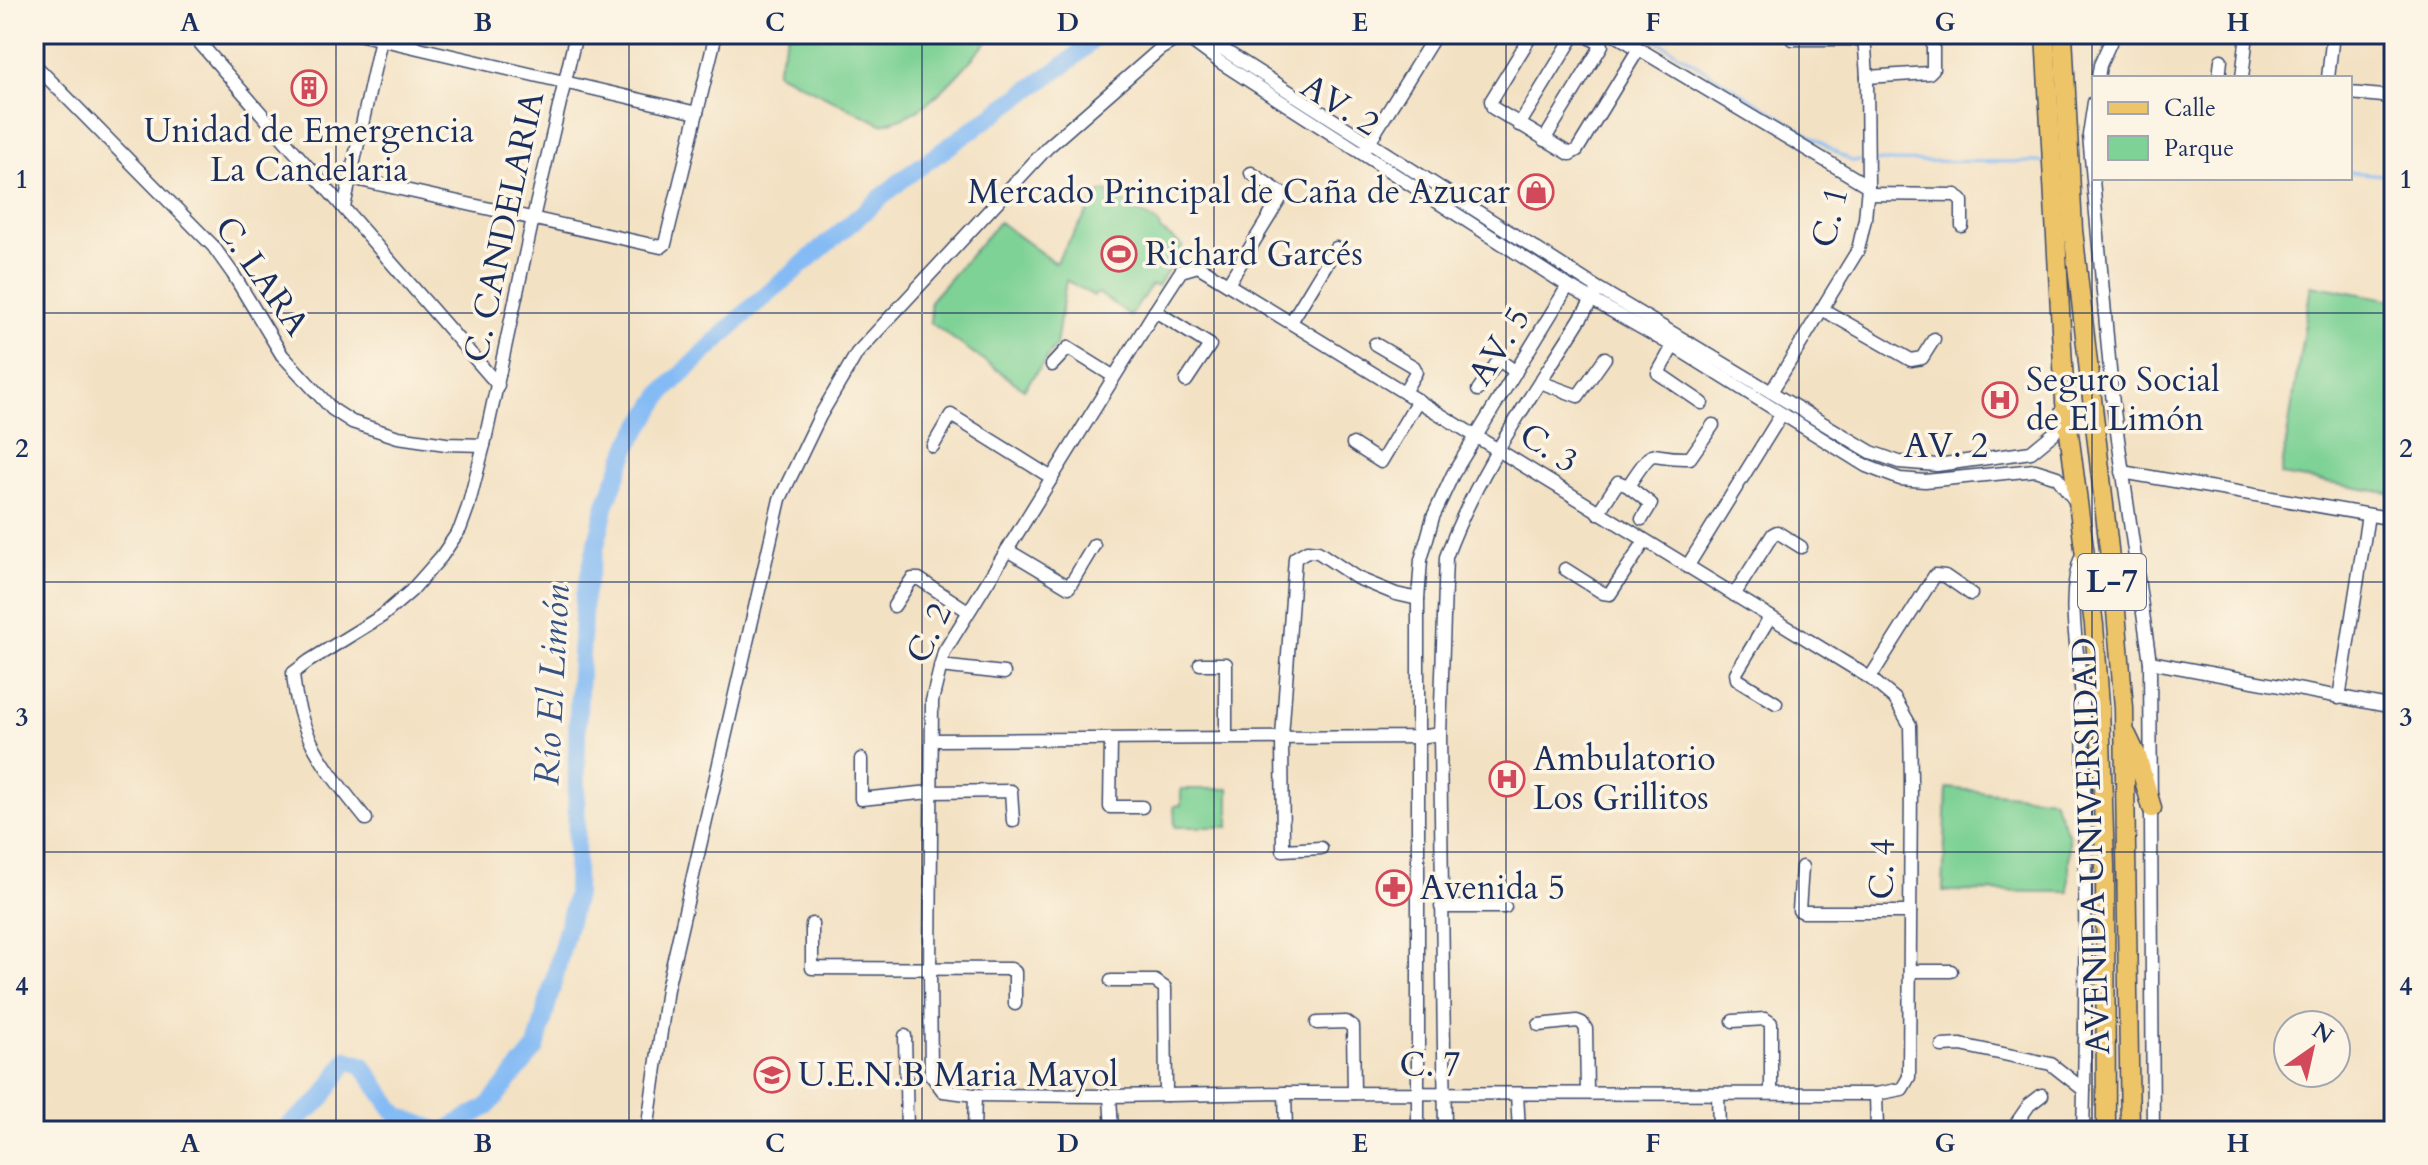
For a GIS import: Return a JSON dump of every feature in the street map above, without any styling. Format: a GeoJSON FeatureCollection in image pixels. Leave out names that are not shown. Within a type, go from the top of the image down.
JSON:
{"type":"FeatureCollection","features":[{"type":"Feature","properties":{"kind":"main road","name":"AVENIDA UNIVERSIDAD"},"geometry":{"type":"LineString","coordinates":[[2059,35],[2073,230],[2086,367],[2116,611],[2124,729],[2130,1131]]}},
{"type":"Feature","properties":{"kind":"main road","name":"AVENIDA UNIVERSIDAD"},"geometry":{"type":"LineString","coordinates":[[2059,35],[2065,402],[2094,625],[2100,720],[2105,866],[2106,1131]]}},
{"type":"Feature","properties":{"kind":"main road"},"geometry":{"type":"LineString","coordinates":[[2124,729],[2137,756],[2152,808]]}},
{"type":"Feature","properties":{"kind":"street"},"geometry":{"type":"LineString","coordinates":[[192,34],[498,385]]}},
{"type":"Feature","properties":{"kind":"street"},"geometry":{"type":"LineString","coordinates":[[358,34],[382,37],[697,113]]}},
{"type":"Feature","properties":{"kind":"street","name":"C. CANDELARIA"},"geometry":{"type":"LineString","coordinates":[[366,819],[320,761],[304,731],[295,701],[293,673],[382,616],[411,591],[441,557],[460,529],[484,445],[576,34]]}},
{"type":"Feature","properties":{"kind":"street"},"geometry":{"type":"LineString","coordinates":[[351,178],[661,247],[665,244],[716,34]]}},
{"type":"Feature","properties":{"kind":"street"},"geometry":{"type":"LineString","coordinates":[[647,1131],[667,989],[780,499],[820,416],[857,353],[1048,147],[1160,49],[1184,34]]}},
{"type":"Feature","properties":{"kind":"street","name":"AV. 2"},"geometry":{"type":"LineString","coordinates":[[1184,34],[1224,50],[1568,286],[1595,295],[1771,392],[1871,452],[1899,462],[1937,465],[2031,452],[2054,433],[2065,402]]}},
{"type":"Feature","properties":{"kind":"street","name":"AV. 2"},"geometry":{"type":"LineString","coordinates":[[1184,34],[1220,62],[1366,147],[1781,415],[1866,466],[1900,479],[1952,480],[2035,470],[2057,477],[2076,502]]}},
{"type":"Feature","properties":{"kind":"street"},"geometry":{"type":"LineString","coordinates":[[1207,34],[1224,50]]}},
{"type":"Feature","properties":{"kind":"street"},"geometry":{"type":"LineString","coordinates":[[1366,147],[1436,34]]}},
{"type":"Feature","properties":{"kind":"street"},"geometry":{"type":"LineString","coordinates":[[1532,34],[1491,101],[1493,108],[1570,154],[1577,150],[1638,50]]}},
{"type":"Feature","properties":{"kind":"street"},"geometry":{"type":"LineString","coordinates":[[1519,125],[1575,34]]}},
{"type":"Feature","properties":{"kind":"street"},"geometry":{"type":"LineString","coordinates":[[1544,140],[1602,45],[1584,34]]}},
{"type":"Feature","properties":{"kind":"street"},"geometry":{"type":"LineString","coordinates":[[1614,34],[1868,190],[1956,195],[1962,201],[1962,226]]}},
{"type":"Feature","properties":{"kind":"street"},"geometry":{"type":"LineString","coordinates":[[1788,34],[1792,39],[1864,36]]}},
{"type":"Feature","properties":{"kind":"street"},"geometry":{"type":"LineString","coordinates":[[2098,76],[2114,34]]}},
{"type":"Feature","properties":{"kind":"street"},"geometry":{"type":"LineString","coordinates":[[2242,76],[2247,34]]}},
{"type":"Feature","properties":{"kind":"street"},"geometry":{"type":"LineString","coordinates":[[2328,76],[2333,34]]}},
{"type":"Feature","properties":{"kind":"street","name":"C. 1"},"geometry":{"type":"LineString","coordinates":[[1771,392],[1858,250],[1868,190],[1864,36]]}},
{"type":"Feature","properties":{"kind":"street"},"geometry":{"type":"LineString","coordinates":[[344,207],[382,37]]}},
{"type":"Feature","properties":{"kind":"street"},"geometry":{"type":"LineString","coordinates":[[1867,77],[1929,73],[1933,69],[1933,40]]}},
{"type":"Feature","properties":{"kind":"street"},"geometry":{"type":"LineString","coordinates":[[2219,76],[2221,60]]}},
{"type":"Feature","properties":{"kind":"street","name":"C. LARA"},"geometry":{"type":"LineString","coordinates":[[34,64],[213,246],[282,355],[332,409],[352,422],[398,437],[446,444],[484,445]]}},
{"type":"Feature","properties":{"kind":"street"},"geometry":{"type":"LineString","coordinates":[[2352,93],[2394,97]]}},
{"type":"Feature","properties":{"kind":"street","name":"AVENIDA UNIVERSIDAD"},"geometry":{"type":"LineString","coordinates":[[2092,115],[2089,135],[2092,169]]}},
{"type":"Feature","properties":{"kind":"street"},"geometry":{"type":"LineString","coordinates":[[1228,284],[1283,194],[1251,173]]}},
{"type":"Feature","properties":{"kind":"street","name":"AVENIDA UNIVERSIDAD"},"geometry":{"type":"LineString","coordinates":[[2093,180],[2113,404],[2150,662],[2153,1131]]}},
{"type":"Feature","properties":{"kind":"street"},"geometry":{"type":"LineString","coordinates":[[1291,322],[1336,248]]}},
{"type":"Feature","properties":{"kind":"street","name":"C. 3"},"geometry":{"type":"LineString","coordinates":[[1198,266],[1870,678]]}},
{"type":"Feature","properties":{"kind":"street","name":"C. 2"},"geometry":{"type":"LineString","coordinates":[[943,1091],[931,1075],[930,792],[932,701],[944,652],[1181,271],[1198,266]]}},
{"type":"Feature","properties":{"kind":"street","name":"AV. 5"},"geometry":{"type":"LineString","coordinates":[[1477,435],[1568,286]]}},
{"type":"Feature","properties":{"kind":"street"},"geometry":{"type":"LineString","coordinates":[[1445,1131],[1440,734],[1446,557],[1455,531],[1498,448],[1595,295]]}},
{"type":"Feature","properties":{"kind":"street"},"geometry":{"type":"LineString","coordinates":[[1822,309],[1911,360],[1922,358],[1934,339]]}},
{"type":"Feature","properties":{"kind":"street"},"geometry":{"type":"LineString","coordinates":[[1155,311],[1210,345],[1186,381]]}},
{"type":"Feature","properties":{"kind":"street"},"geometry":{"type":"LineString","coordinates":[[1375,344],[1414,367],[1416,372],[1404,392]]}},
{"type":"Feature","properties":{"kind":"street"},"geometry":{"type":"LineString","coordinates":[[1673,346],[1658,373],[1702,403]]}},
{"type":"Feature","properties":{"kind":"street"},"geometry":{"type":"LineString","coordinates":[[1052,365],[1068,348],[1113,376]]}},
{"type":"Feature","properties":{"kind":"street"},"geometry":{"type":"LineString","coordinates":[[1540,382],[1578,396],[1605,358]]}},
{"type":"Feature","properties":{"kind":"street"},"geometry":{"type":"LineString","coordinates":[[1478,390],[1499,360],[1516,372]]}},
{"type":"Feature","properties":{"kind":"street"},"geometry":{"type":"LineString","coordinates":[[2086,367],[2113,404]]}},
{"type":"Feature","properties":{"kind":"street"},"geometry":{"type":"LineString","coordinates":[[1353,444],[1381,462],[1418,400]]}},
{"type":"Feature","properties":{"kind":"street"},"geometry":{"type":"LineString","coordinates":[[933,446],[951,415],[1052,478]]}},
{"type":"Feature","properties":{"kind":"street"},"geometry":{"type":"LineString","coordinates":[[1687,567],[1781,415]]}},
{"type":"Feature","properties":{"kind":"street"},"geometry":{"type":"LineString","coordinates":[[1628,486],[1648,456],[1654,453],[1690,458],[1713,425]]}},
{"type":"Feature","properties":{"kind":"street"},"geometry":{"type":"LineString","coordinates":[[1418,1131],[1418,599],[1421,560],[1433,517],[1453,474],[1477,435]]}},
{"type":"Feature","properties":{"kind":"street"},"geometry":{"type":"LineString","coordinates":[[2122,472],[2394,519]]}},
{"type":"Feature","properties":{"kind":"street"},"geometry":{"type":"LineString","coordinates":[[1598,513],[1618,482],[1651,504],[1642,519]]}},
{"type":"Feature","properties":{"kind":"street"},"geometry":{"type":"LineString","coordinates":[[2339,698],[2368,515]]}},
{"type":"Feature","properties":{"kind":"street"},"geometry":{"type":"LineString","coordinates":[[1734,595],[1773,534],[1777,532],[1801,547]]}},
{"type":"Feature","properties":{"kind":"street"},"geometry":{"type":"LineString","coordinates":[[1565,569],[1603,593],[1610,594],[1645,541]]}},
{"type":"Feature","properties":{"kind":"street"},"geometry":{"type":"LineString","coordinates":[[1007,550],[1069,587],[1094,545]]}},
{"type":"Feature","properties":{"kind":"street","name":"AVENIDA UNIVERSIDAD"},"geometry":{"type":"LineString","coordinates":[[2083,1131],[2083,723],[2073,604],[2075,570],[2084,549]]}},
{"type":"Feature","properties":{"kind":"street"},"geometry":{"type":"LineString","coordinates":[[1321,848],[1283,850],[1282,737],[1295,558],[1307,551],[1318,552],[1357,578],[1396,594],[1418,599]]}},
{"type":"Feature","properties":{"kind":"street"},"geometry":{"type":"LineString","coordinates":[[1870,678],[1935,575],[1945,576],[1971,594]]}},
{"type":"Feature","properties":{"kind":"street"},"geometry":{"type":"LineString","coordinates":[[894,606],[912,579],[919,579],[968,611]]}},
{"type":"Feature","properties":{"kind":"street"},"geometry":{"type":"LineString","coordinates":[[1770,617],[1736,673],[1737,679],[1776,703]]}},
{"type":"Feature","properties":{"kind":"street"},"geometry":{"type":"LineString","coordinates":[[2150,662],[2394,707]]}},
{"type":"Feature","properties":{"kind":"street"},"geometry":{"type":"LineString","coordinates":[[1200,664],[1226,664],[1226,738]]}},
{"type":"Feature","properties":{"kind":"street"},"geometry":{"type":"LineString","coordinates":[[940,666],[1004,673]]}},
{"type":"Feature","properties":{"kind":"street","name":"C. 4"},"geometry":{"type":"LineString","coordinates":[[1870,678],[1895,699],[1910,725],[1909,1077]]}},
{"type":"Feature","properties":{"kind":"street"},"geometry":{"type":"LineString","coordinates":[[932,740],[1419,737],[1440,734]]}},
{"type":"Feature","properties":{"kind":"street"},"geometry":{"type":"LineString","coordinates":[[1111,740],[1110,807],[1142,807]]}},
{"type":"Feature","properties":{"kind":"street"},"geometry":{"type":"LineString","coordinates":[[861,759],[861,799],[930,792],[1011,791],[1013,821]]}},
{"type":"Feature","properties":{"kind":"street"},"geometry":{"type":"LineString","coordinates":[[1802,867],[1799,910],[1803,912],[1910,912]]}},
{"type":"Feature","properties":{"kind":"street"},"geometry":{"type":"LineString","coordinates":[[1441,907],[1505,907]]}},
{"type":"Feature","properties":{"kind":"street"},"geometry":{"type":"LineString","coordinates":[[812,924],[812,968],[930,971],[1011,969],[1015,972],[1015,1004]]}},
{"type":"Feature","properties":{"kind":"street"},"geometry":{"type":"LineString","coordinates":[[1910,971],[1951,971]]}},
{"type":"Feature","properties":{"kind":"street"},"geometry":{"type":"LineString","coordinates":[[1111,981],[1155,981],[1165,988],[1166,1095]]}},
{"type":"Feature","properties":{"kind":"street"},"geometry":{"type":"LineString","coordinates":[[1733,1021],[1765,1019],[1771,1023],[1771,1093]]}},
{"type":"Feature","properties":{"kind":"street"},"geometry":{"type":"LineString","coordinates":[[1317,1023],[1346,1022],[1353,1027],[1354,1093]]}},
{"type":"Feature","properties":{"kind":"street"},"geometry":{"type":"LineString","coordinates":[[1539,1025],[1582,1023],[1586,1029],[1587,1093]]}},
{"type":"Feature","properties":{"kind":"street"},"geometry":{"type":"LineString","coordinates":[[905,1036],[907,1131]]}},
{"type":"Feature","properties":{"kind":"street"},"geometry":{"type":"LineString","coordinates":[[1942,1046],[1961,1045],[2051,1064],[2084,1090]]}},
{"type":"Feature","properties":{"kind":"street","name":"C. 7"},"geometry":{"type":"LineString","coordinates":[[943,1091],[975,1095],[1110,1096],[1285,1093],[1876,1094],[1902,1089],[1909,1077]]}},
{"type":"Feature","properties":{"kind":"street"},"geometry":{"type":"LineString","coordinates":[[1285,1093],[1286,1131]]}},
{"type":"Feature","properties":{"kind":"street"},"geometry":{"type":"LineString","coordinates":[[1517,1094],[1519,1131]]}},
{"type":"Feature","properties":{"kind":"street"},"geometry":{"type":"LineString","coordinates":[[1718,1094],[1719,1131]]}},
{"type":"Feature","properties":{"kind":"street"},"geometry":{"type":"LineString","coordinates":[[1876,1094],[1877,1131]]}},
{"type":"Feature","properties":{"kind":"street"},"geometry":{"type":"LineString","coordinates":[[974,1131],[975,1095]]}},
{"type":"Feature","properties":{"kind":"street"},"geometry":{"type":"LineString","coordinates":[[2011,1131],[2029,1105],[2042,1095]]}},
{"type":"Feature","properties":{"kind":"street"},"geometry":{"type":"LineString","coordinates":[[1110,1096],[1112,1131]]}},
{"type":"Feature","properties":{"kind":"green space"},"geometry":{"type":"Polygon","coordinates":[[[788,34],[994,34],[930,101],[899,119],[881,124],[776,72],[788,34]]]}},
{"type":"Feature","properties":{"kind":"green space"},"geometry":{"type":"Polygon","coordinates":[[[1106,191],[1159,224],[1160,230],[1183,246],[1158,286],[1151,285],[1131,316],[1098,293],[1094,296],[1066,280],[1056,345],[1024,389],[931,323],[930,301],[999,222],[1055,263],[1100,193],[1106,191]]]}},
{"type":"Feature","properties":{"kind":"green space"},"geometry":{"type":"Polygon","coordinates":[[[2311,285],[2394,300],[2394,494],[2281,475],[2311,285]]]}},
{"type":"Feature","properties":{"kind":"green space"},"geometry":{"type":"Polygon","coordinates":[[[1947,788],[2053,799],[2069,836],[2069,892],[1943,891],[1947,788]]]}},
{"type":"Feature","properties":{"kind":"green space"},"geometry":{"type":"Polygon","coordinates":[[[1181,789],[1229,789],[1229,827],[1175,827],[1174,806],[1181,805],[1181,789]]]}},
{"type":"Feature","properties":{"kind":"waterway","name":"Río El Limón"},"geometry":{"type":"LineString","coordinates":[[444,1131],[487,1107],[536,1048],[576,895],[577,732],[584,596],[606,504],[630,443],[664,391],[751,308],[904,178],[1072,59],[1099,34]]}},
{"type":"Feature","properties":{"kind":"waterway"},"geometry":{"type":"LineString","coordinates":[[1647,34],[1851,161],[1860,161]]}},
{"type":"Feature","properties":{"kind":"waterway"},"geometry":{"type":"LineString","coordinates":[[1877,161],[2046,162]]}},
{"type":"Feature","properties":{"kind":"waterway"},"geometry":{"type":"LineString","coordinates":[[2352,172],[2394,176]]}},
{"type":"Feature","properties":{"kind":"waterway","name":"Río El Limón"},"geometry":{"type":"LineString","coordinates":[[282,1131],[321,1100],[347,1060],[362,1065],[398,1116],[439,1131]]}},
{"type":"Feature","properties":{"kind":"place","name":"Unidad de Emergencia La Candelaria"},"geometry":{"type":"Point","coordinates":[309,88]}},
{"type":"Feature","properties":{"kind":"place","name":"Mercado Principal de Caña de Azucar"},"geometry":{"type":"Point","coordinates":[1536,192]}},
{"type":"Feature","properties":{"kind":"place","name":"Richard Garcés"},"geometry":{"type":"Point","coordinates":[1119,254]}},
{"type":"Feature","properties":{"kind":"place","name":"Seguro Social de El Limón"},"geometry":{"type":"Point","coordinates":[2000,400]}},
{"type":"Feature","properties":{"kind":"place","name":"Ambulatorio Los Grillitos"},"geometry":{"type":"Point","coordinates":[1507,779]}},
{"type":"Feature","properties":{"kind":"place","name":"Avenida 5"},"geometry":{"type":"Point","coordinates":[1394,888]}},
{"type":"Feature","properties":{"kind":"place","name":"U.E.N.B Maria Mayol"},"geometry":{"type":"Point","coordinates":[772,1075]}}]}
